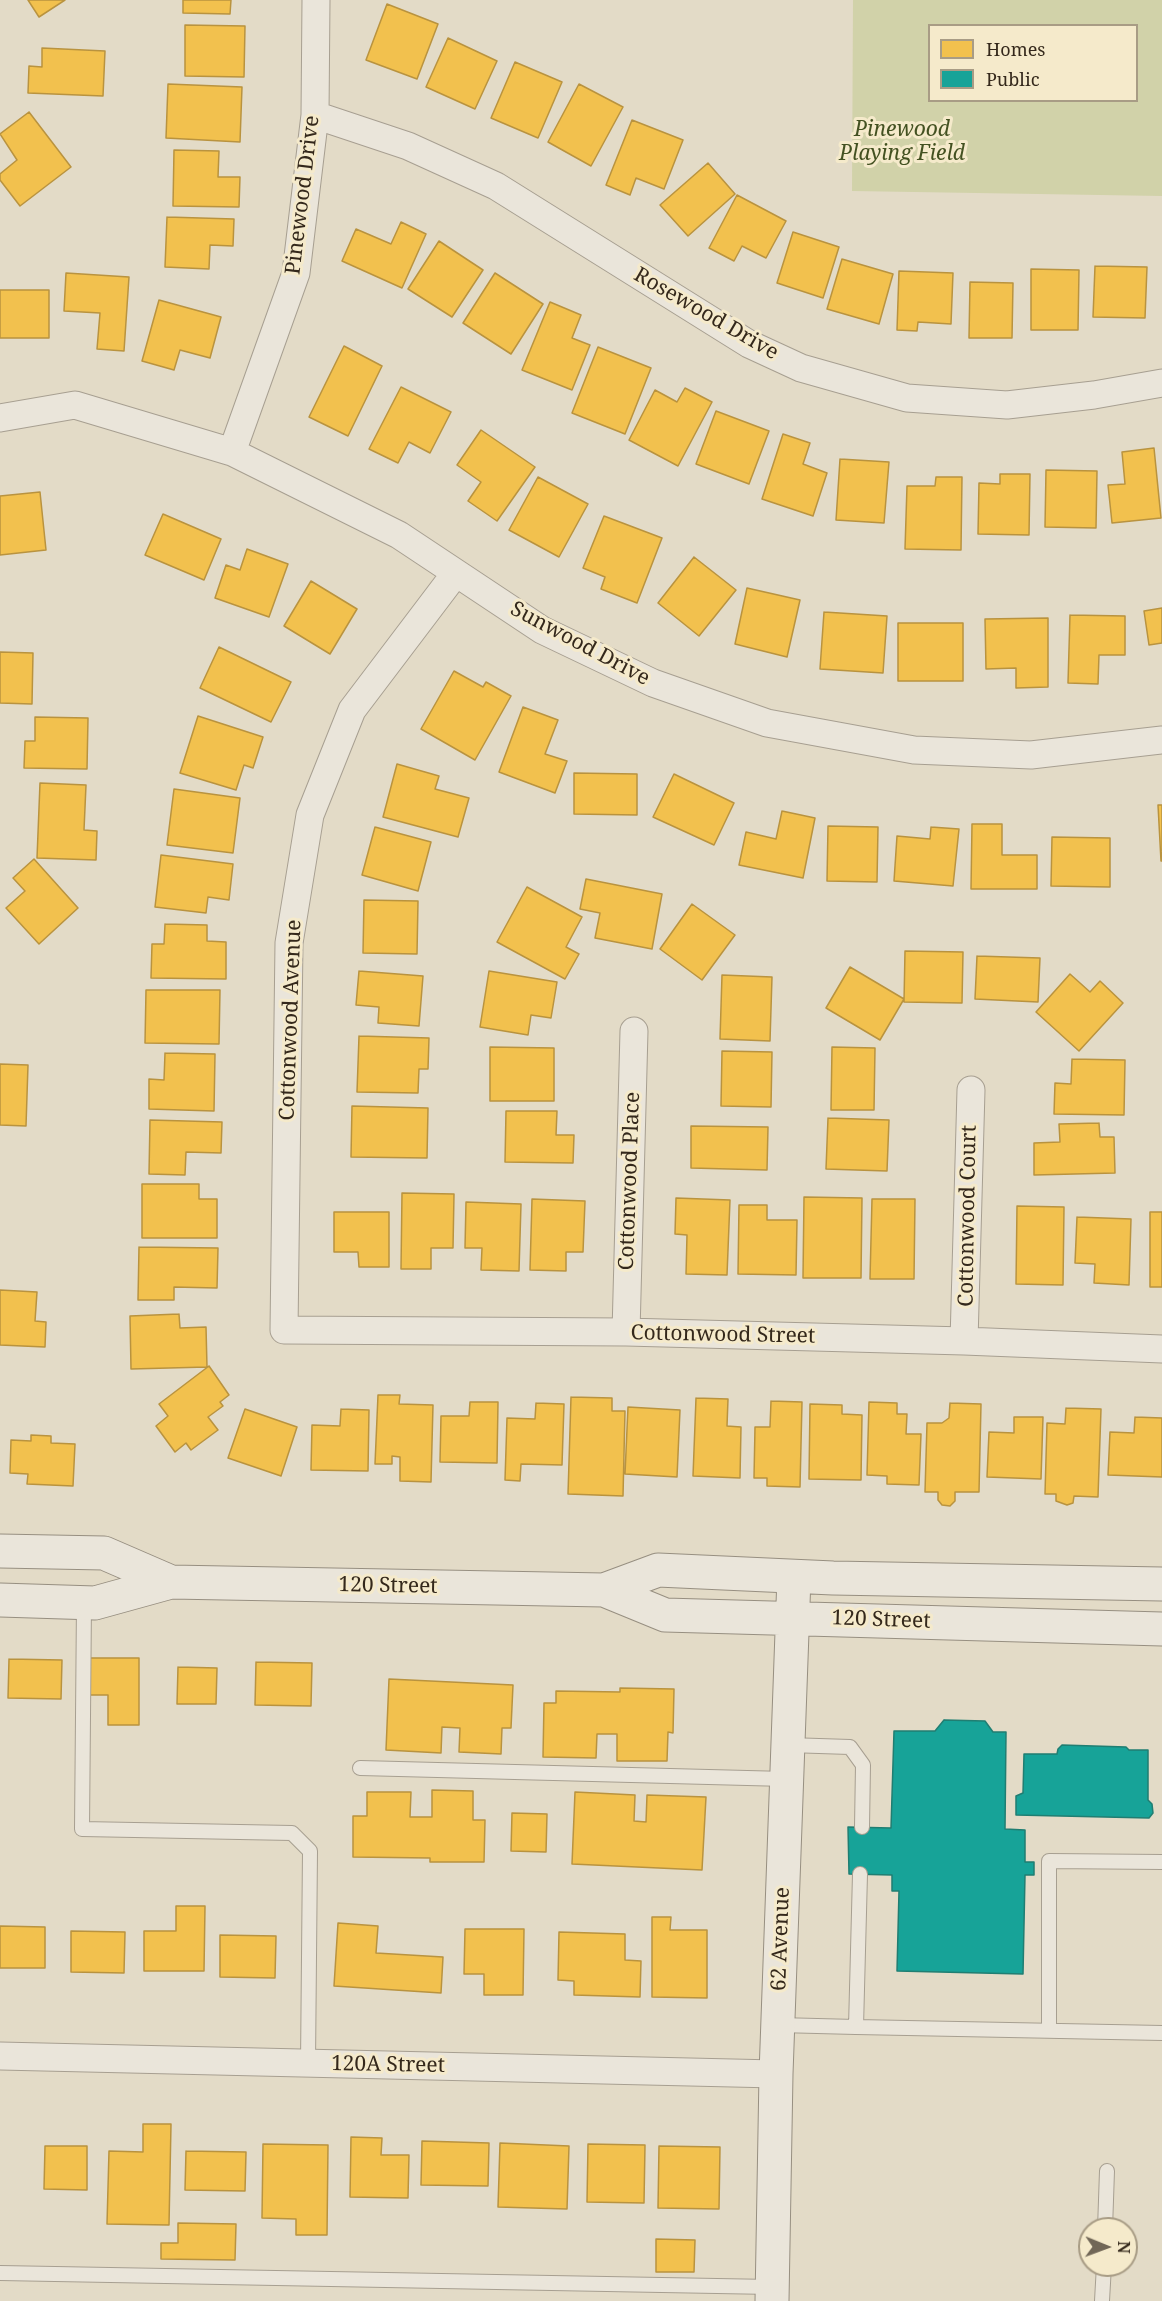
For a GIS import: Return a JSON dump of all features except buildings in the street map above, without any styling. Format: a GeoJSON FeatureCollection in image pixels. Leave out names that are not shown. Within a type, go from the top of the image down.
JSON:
{"type":"FeatureCollection","features":[{"type":"Feature","properties":{"kind":"main road","name":"120 Street"},"geometry":{"type":"LineString","coordinates":[[0,1551],[104,1553],[171,1582]]}},
{"type":"Feature","properties":{"kind":"main road","name":"120 Street"},"geometry":{"type":"LineString","coordinates":[[0,1600],[95,1603],[171,1582],[604,1590],[658,1570],[794,1577],[1162,1584]]}},
{"type":"Feature","properties":{"kind":"main road","name":"62 Avenue"},"geometry":{"type":"LineString","coordinates":[[772,2294],[776,2074],[794,1577]]}},
{"type":"Feature","properties":{"kind":"main road","name":"120 Street"},"geometry":{"type":"LineString","coordinates":[[604,1590],[664,1615],[1162,1629]]}},
{"type":"Feature","properties":{"kind":"street","name":"Pinewood Drive"},"geometry":{"type":"LineString","coordinates":[[232,452],[296,273],[315,115],[316,0]]}},
{"type":"Feature","properties":{"kind":"street","name":"Rosewood Drive"},"geometry":{"type":"LineString","coordinates":[[315,115],[408,146],[496,186],[749,344],[801,368],[907,398],[1007,405],[1094,395],[1162,383]]}},
{"type":"Feature","properties":{"kind":"street","name":"Sunwood Drive"},"geometry":{"type":"LineString","coordinates":[[0,418],[75,405],[232,452],[399,535],[542,630],[653,683],[767,723],[914,750],[1019,754],[1162,740]]}},
{"type":"Feature","properties":{"kind":"street","name":"Cottonwood Avenue"},"geometry":{"type":"LineString","coordinates":[[284,1330],[290,943],[310,815],[352,710],[455,573]]}},
{"type":"Feature","properties":{"kind":"street","name":"Cottonwood Place"},"geometry":{"type":"LineString","coordinates":[[626,1332],[634,1031]]}},
{"type":"Feature","properties":{"kind":"street","name":"Cottonwood Court"},"geometry":{"type":"LineString","coordinates":[[964,1341],[970,1090]]}},
{"type":"Feature","properties":{"kind":"street","name":"Cottonwood Street"},"geometry":{"type":"LineString","coordinates":[[284,1330],[626,1332],[1162,1349]]}},
{"type":"Feature","properties":{"kind":"street","name":"120A Street"},"geometry":{"type":"LineString","coordinates":[[0,2056],[776,2074]]}},
{"type":"Feature","properties":{"kind":"lane"},"geometry":{"type":"LineString","coordinates":[[84,1602],[82,1829],[292,1833],[310,1851],[308,2063]]}},
{"type":"Feature","properties":{"kind":"lane"},"geometry":{"type":"LineString","coordinates":[[788,1745],[850,1747],[863,1765],[862,1827]]}},
{"type":"Feature","properties":{"kind":"lane"},"geometry":{"type":"LineString","coordinates":[[360,1767],[787,1779]]}},
{"type":"Feature","properties":{"kind":"lane"},"geometry":{"type":"LineString","coordinates":[[1049,2031],[1049,1861],[1162,1862]]}},
{"type":"Feature","properties":{"kind":"lane"},"geometry":{"type":"LineString","coordinates":[[856,2027],[860,1874]]}},
{"type":"Feature","properties":{"kind":"lane"},"geometry":{"type":"LineString","coordinates":[[778,2025],[1162,2033]]}},
{"type":"Feature","properties":{"kind":"lane"},"geometry":{"type":"LineString","coordinates":[[1105,2217],[1107,2171]]}},
{"type":"Feature","properties":{"kind":"lane"},"geometry":{"type":"LineString","coordinates":[[0,2273],[772,2294]]}},
{"type":"Feature","properties":{"kind":"lane"},"geometry":{"type":"LineString","coordinates":[[1102,2301],[1103,2277]]}},
{"type":"Feature","properties":{"kind":"green space","name":"Pinewood Playing Field"},"geometry":{"type":"Polygon","coordinates":[[[853,0],[1162,0],[1162,196],[852,191],[853,0]]]}}]}
